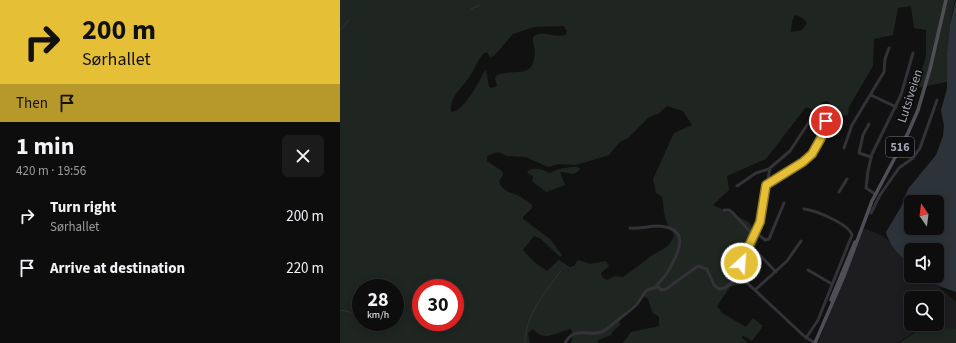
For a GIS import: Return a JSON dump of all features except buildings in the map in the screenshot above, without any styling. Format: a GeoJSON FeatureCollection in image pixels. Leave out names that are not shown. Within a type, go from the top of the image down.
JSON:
{"type":"FeatureCollection","features":[{"type":"Feature","properties":{"kind":"main road","name":"Lutsiveien"},"geometry":{"type":"LineString","coordinates":[[815,343],[829,309],[837,283],[875,194],[908,133],[921,102],[946,0]]}},
{"type":"Feature","properties":{"kind":"street"},"geometry":{"type":"LineString","coordinates":[[844,148],[852,125],[884,72],[885,59],[889,48]]}},
{"type":"Feature","properties":{"kind":"street"},"geometry":{"type":"LineString","coordinates":[[868,190],[866,179],[871,157],[896,107],[913,53]]}},
{"type":"Feature","properties":{"kind":"street"},"geometry":{"type":"LineString","coordinates":[[871,95],[896,107]]}},
{"type":"Feature","properties":{"kind":"street"},"geometry":{"type":"LineString","coordinates":[[871,213],[882,190],[898,168],[913,158],[920,148],[937,100]]}},
{"type":"Feature","properties":{"kind":"street"},"geometry":{"type":"LineString","coordinates":[[766,185],[803,162],[812,154],[821,138],[828,110]]}},
{"type":"Feature","properties":{"kind":"street"},"geometry":{"type":"LineString","coordinates":[[737,186],[756,173],[769,169],[790,151],[813,116]]}},
{"type":"Feature","properties":{"kind":"street"},"geometry":{"type":"LineString","coordinates":[[869,124],[863,135],[859,153],[871,157]]}},
{"type":"Feature","properties":{"kind":"street"},"geometry":{"type":"LineString","coordinates":[[892,162],[898,168]]}},
{"type":"Feature","properties":{"kind":"street"},"geometry":{"type":"LineString","coordinates":[[769,169],[760,222],[741,263],[741,275],[806,338],[815,343]]}},
{"type":"Feature","properties":{"kind":"street"},"geometry":{"type":"LineString","coordinates":[[839,192],[847,179]]}},
{"type":"Feature","properties":{"kind":"street"},"geometry":{"type":"LineString","coordinates":[[863,191],[868,190],[875,194]]}},
{"type":"Feature","properties":{"kind":"street"},"geometry":{"type":"LineString","coordinates":[[724,210],[730,210],[755,235],[765,240],[769,239],[784,203]]}},
{"type":"Feature","properties":{"kind":"street"},"geometry":{"type":"LineString","coordinates":[[804,209],[830,218],[847,227],[851,232],[851,236],[818,320],[806,338]]}},
{"type":"Feature","properties":{"kind":"street"},"geometry":{"type":"LineString","coordinates":[[565,343],[569,338],[578,332],[597,333],[604,331],[637,304],[648,290],[657,287],[667,274],[680,245],[679,235],[674,229],[663,227],[630,228]]}},
{"type":"Feature","properties":{"kind":"street"},"geometry":{"type":"LineString","coordinates":[[755,290],[790,258],[801,241]]}},
{"type":"Feature","properties":{"kind":"street"},"geometry":{"type":"LineString","coordinates":[[750,245],[776,272]]}},
{"type":"Feature","properties":{"kind":"street"},"geometry":{"type":"LineString","coordinates":[[657,287],[661,290],[665,290],[698,266],[707,269],[714,285],[719,289],[725,288],[741,275]]}},
{"type":"Feature","properties":{"kind":"street"},"geometry":{"type":"LineString","coordinates":[[808,270],[832,284]]}},
{"type":"Feature","properties":{"kind":"shaded area"},"geometry":{"type":"Polygon","coordinates":[[[340,0],[955,0],[948,41],[947,82],[917,88],[926,56],[926,30],[914,28],[911,6],[898,8],[893,35],[874,39],[873,66],[849,107],[848,115],[842,116],[828,101],[822,102],[819,113],[806,107],[766,159],[727,176],[729,190],[713,205],[749,222],[759,238],[748,267],[748,280],[746,283],[730,287],[717,306],[722,313],[746,327],[753,318],[763,326],[752,341],[744,336],[741,337],[747,342],[746,343],[623,343],[631,332],[659,326],[659,317],[652,312],[648,299],[643,296],[619,318],[620,325],[611,335],[598,340],[598,343],[571,343],[573,335],[571,329],[546,336],[537,333],[533,329],[528,333],[530,343],[340,343],[340,0]],[[795,15],[792,21],[791,32],[802,30],[807,23],[803,18],[795,15]],[[564,26],[534,27],[513,34],[494,56],[490,57],[487,52],[483,54],[470,76],[454,97],[451,112],[461,107],[471,95],[486,70],[489,87],[492,88],[497,86],[495,78],[497,75],[528,70],[534,61],[534,36],[538,34],[557,36],[565,35],[567,32],[564,26]],[[667,106],[658,114],[649,117],[628,138],[620,142],[609,155],[576,165],[559,164],[548,167],[526,157],[507,156],[498,152],[487,156],[487,161],[502,171],[503,175],[499,181],[503,188],[516,194],[532,205],[532,208],[523,217],[523,219],[550,239],[562,255],[560,257],[541,239],[534,236],[523,250],[534,262],[547,271],[559,260],[570,267],[574,266],[578,260],[590,264],[606,261],[609,266],[601,273],[602,277],[607,280],[615,276],[623,277],[670,243],[674,236],[666,220],[662,197],[656,193],[653,179],[674,133],[692,125],[683,111],[667,106]]]}},
{"type":"Feature","properties":{"kind":"shaded area"},"geometry":{"type":"Polygon","coordinates":[[[956,0],[956,292],[934,283],[944,283],[944,243],[904,243],[904,259],[893,247],[886,232],[904,199],[904,235],[944,235],[944,195],[906,195],[908,189],[936,155],[943,136],[944,126],[941,110],[947,89],[947,55],[950,25],[956,0]]]}},
{"type":"Feature","properties":{"kind":"shaded area"},"geometry":{"type":"Polygon","coordinates":[[[578,167],[580,169],[578,172],[573,174],[560,172],[565,185],[546,192],[532,181],[533,176],[527,173],[532,169],[540,169],[550,173],[559,169],[578,167]]]}},
{"type":"Feature","properties":{"kind":"shaded area"},"geometry":{"type":"Polygon","coordinates":[[[864,228],[883,236],[904,255],[904,283],[935,283],[944,291],[904,291],[904,331],[916,331],[897,343],[818,343],[864,228]]]}},
{"type":"Feature","properties":{"kind":"shaded area"},"geometry":{"type":"Polygon","coordinates":[[[944,291],[956,302],[956,332],[944,331],[944,291]]]}},
{"type":"Feature","properties":{"kind":"shaded area"},"geometry":{"type":"Polygon","coordinates":[[[956,327],[956,343],[899,343],[917,331],[944,331],[944,328],[955,329],[956,327]]]}},
{"type":"Feature","properties":{"kind":"waterway"},"geometry":{"type":"LineString","coordinates":[[471,9],[480,5]]}},
{"type":"Feature","properties":{"kind":"waterway"},"geometry":{"type":"LineString","coordinates":[[340,30],[349,20]]}},
{"type":"Feature","properties":{"kind":"waterway"},"geometry":{"type":"LineString","coordinates":[[525,343],[528,323],[532,313],[561,271]]}},
{"type":"Feature","properties":{"kind":"waterway"},"geometry":{"type":"LineString","coordinates":[[340,310],[352,312]]}},
{"type":"Feature","properties":{"kind":"route"},"geometry":{"type":"LineString","coordinates":[[741,263],[760,222],[766,185],[770,185],[812,154],[821,138],[826,121]]}}]}
